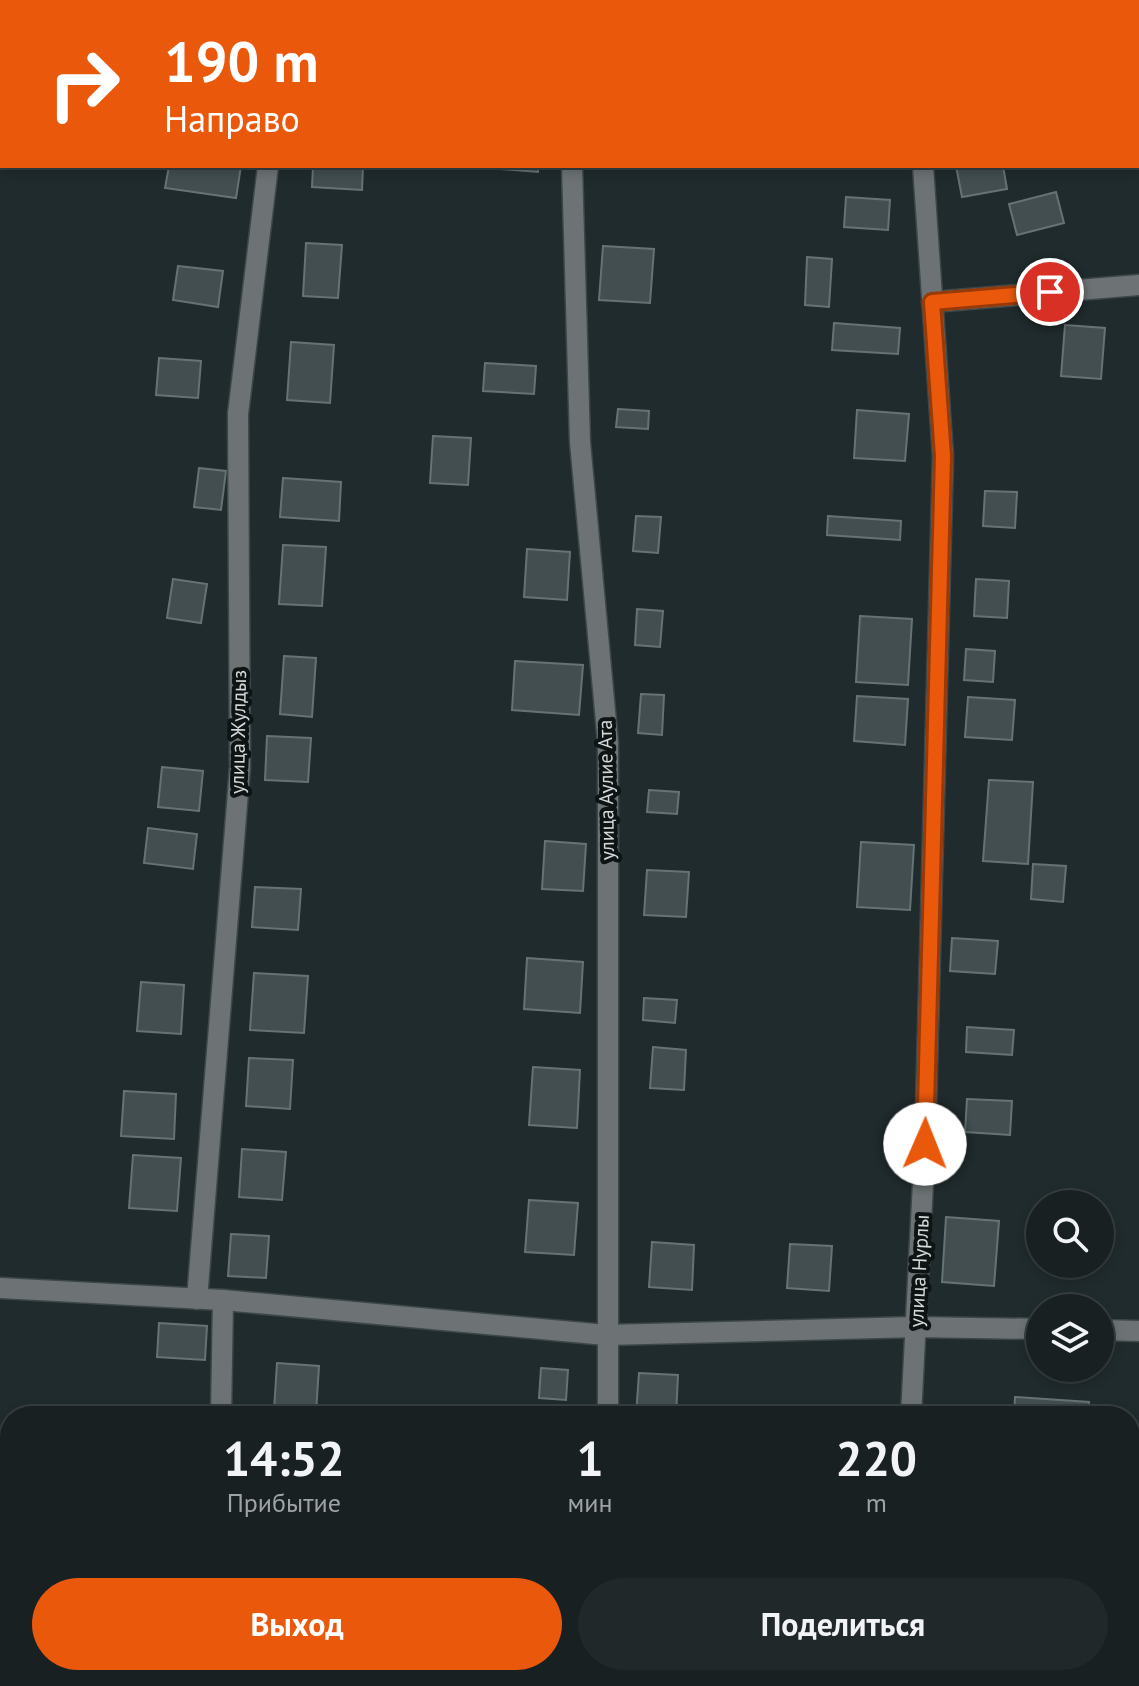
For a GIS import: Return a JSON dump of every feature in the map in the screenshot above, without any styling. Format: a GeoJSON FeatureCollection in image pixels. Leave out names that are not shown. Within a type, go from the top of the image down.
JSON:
{"type":"FeatureCollection","features":[{"type":"Feature","properties":{"kind":"street","name":"улица Жулдыз"},"geometry":{"type":"LineString","coordinates":[[197,1299],[240,767],[238,414],[268,168]]}},
{"type":"Feature","properties":{"kind":"street","name":"улица Аулие Ата"},"geometry":{"type":"LineString","coordinates":[[572,168],[580,442],[608,743],[608,1406]]}},
{"type":"Feature","properties":{"kind":"street","name":"улица Нурлы"},"geometry":{"type":"LineString","coordinates":[[912,1406],[925,1144],[943,456],[923,168]]}},
{"type":"Feature","properties":{"kind":"street"},"geometry":{"type":"LineString","coordinates":[[932,302],[1139,285]]}},
{"type":"Feature","properties":{"kind":"street"},"geometry":{"type":"LineString","coordinates":[[0,1288],[223,1300],[606,1335],[916,1327],[1026,1329]]}},
{"type":"Feature","properties":{"kind":"street"},"geometry":{"type":"LineString","coordinates":[[221,1406],[223,1300]]}},
{"type":"Feature","properties":{"kind":"street"},"geometry":{"type":"LineString","coordinates":[[1114,1330],[1139,1331]]}},
{"type":"Feature","properties":{"kind":"building"},"geometry":{"type":"Polygon","coordinates":[[[169,168],[241,168],[236,198],[165,188],[169,168]]]}},
{"type":"Feature","properties":{"kind":"building"},"geometry":{"type":"Polygon","coordinates":[[[313,168],[363,168],[362,190],[312,187],[313,168]]]}},
{"type":"Feature","properties":{"kind":"building"},"geometry":{"type":"Polygon","coordinates":[[[489,168],[538,168],[538,172],[489,168]]]}},
{"type":"Feature","properties":{"kind":"building"},"geometry":{"type":"Polygon","coordinates":[[[956,168],[1003,168],[1007,189],[962,197],[956,168]]]}},
{"type":"Feature","properties":{"kind":"building"},"geometry":{"type":"Polygon","coordinates":[[[1056,192],[1064,223],[1017,235],[1009,204],[1056,192]]]}},
{"type":"Feature","properties":{"kind":"building"},"geometry":{"type":"Polygon","coordinates":[[[846,197],[890,200],[888,230],[844,227],[846,197]]]}},
{"type":"Feature","properties":{"kind":"building"},"geometry":{"type":"Polygon","coordinates":[[[306,243],[342,245],[338,298],[303,296],[306,243]]]}},
{"type":"Feature","properties":{"kind":"building"},"geometry":{"type":"Polygon","coordinates":[[[603,246],[654,249],[650,303],[599,300],[603,246]]]}},
{"type":"Feature","properties":{"kind":"building"},"geometry":{"type":"Polygon","coordinates":[[[807,257],[832,259],[829,307],[805,305],[807,257]]]}},
{"type":"Feature","properties":{"kind":"building"},"geometry":{"type":"Polygon","coordinates":[[[178,266],[223,271],[218,307],[173,300],[178,266]]]}},
{"type":"Feature","properties":{"kind":"building"},"geometry":{"type":"Polygon","coordinates":[[[834,323],[900,328],[898,354],[832,350],[834,323]]]}},
{"type":"Feature","properties":{"kind":"building"},"geometry":{"type":"Polygon","coordinates":[[[1065,325],[1105,328],[1101,379],[1061,376],[1065,325]]]}},
{"type":"Feature","properties":{"kind":"building"},"geometry":{"type":"Polygon","coordinates":[[[291,342],[334,345],[330,403],[287,400],[291,342]]]}},
{"type":"Feature","properties":{"kind":"building"},"geometry":{"type":"Polygon","coordinates":[[[159,358],[201,361],[198,398],[156,395],[159,358]]]}},
{"type":"Feature","properties":{"kind":"building"},"geometry":{"type":"Polygon","coordinates":[[[485,363],[536,366],[534,394],[483,391],[485,363]]]}},
{"type":"Feature","properties":{"kind":"building"},"geometry":{"type":"Polygon","coordinates":[[[618,409],[649,411],[648,429],[616,427],[618,409]]]}},
{"type":"Feature","properties":{"kind":"building"},"geometry":{"type":"Polygon","coordinates":[[[857,410],[909,414],[905,461],[854,458],[857,410]]]}},
{"type":"Feature","properties":{"kind":"building"},"geometry":{"type":"Polygon","coordinates":[[[433,436],[471,438],[468,485],[430,483],[433,436]]]}},
{"type":"Feature","properties":{"kind":"building"},"geometry":{"type":"Polygon","coordinates":[[[199,468],[226,471],[221,510],[194,507],[199,468]]]}},
{"type":"Feature","properties":{"kind":"building"},"geometry":{"type":"Polygon","coordinates":[[[283,478],[341,482],[339,521],[280,517],[283,478]]]}},
{"type":"Feature","properties":{"kind":"building"},"geometry":{"type":"Polygon","coordinates":[[[985,491],[1017,492],[1015,528],[983,526],[985,491]]]}},
{"type":"Feature","properties":{"kind":"building"},"geometry":{"type":"Polygon","coordinates":[[[636,516],[661,517],[658,553],[633,551],[636,516]]]}},
{"type":"Feature","properties":{"kind":"building"},"geometry":{"type":"Polygon","coordinates":[[[828,516],[901,521],[900,540],[827,535],[828,516]]]}},
{"type":"Feature","properties":{"kind":"building"},"geometry":{"type":"Polygon","coordinates":[[[283,545],[326,547],[322,606],[279,604],[283,545]]]}},
{"type":"Feature","properties":{"kind":"building"},"geometry":{"type":"Polygon","coordinates":[[[527,549],[570,552],[567,600],[524,597],[527,549]]]}},
{"type":"Feature","properties":{"kind":"building"},"geometry":{"type":"Polygon","coordinates":[[[173,579],[207,584],[201,623],[167,618],[173,579]]]}},
{"type":"Feature","properties":{"kind":"building"},"geometry":{"type":"Polygon","coordinates":[[[976,579],[1009,581],[1007,618],[974,616],[976,579]]]}},
{"type":"Feature","properties":{"kind":"building"},"geometry":{"type":"Polygon","coordinates":[[[637,609],[663,611],[660,647],[635,645],[637,609]]]}},
{"type":"Feature","properties":{"kind":"building"},"geometry":{"type":"Polygon","coordinates":[[[860,616],[912,619],[908,685],[856,682],[860,616]]]}},
{"type":"Feature","properties":{"kind":"building"},"geometry":{"type":"Polygon","coordinates":[[[966,649],[995,651],[993,682],[964,680],[966,649]]]}},
{"type":"Feature","properties":{"kind":"building"},"geometry":{"type":"Polygon","coordinates":[[[284,656],[316,658],[312,717],[280,714],[284,656]]]}},
{"type":"Feature","properties":{"kind":"building"},"geometry":{"type":"Polygon","coordinates":[[[515,661],[583,665],[579,715],[512,710],[515,661]]]}},
{"type":"Feature","properties":{"kind":"building"},"geometry":{"type":"Polygon","coordinates":[[[641,694],[664,695],[662,735],[638,733],[641,694]]]}},
{"type":"Feature","properties":{"kind":"building"},"geometry":{"type":"Polygon","coordinates":[[[857,696],[908,699],[905,745],[854,741],[857,696]]]}},
{"type":"Feature","properties":{"kind":"building"},"geometry":{"type":"Polygon","coordinates":[[[968,697],[1015,700],[1012,740],[965,737],[968,697]]]}},
{"type":"Feature","properties":{"kind":"building"},"geometry":{"type":"Polygon","coordinates":[[[267,736],[311,738],[308,782],[265,780],[267,736]]]}},
{"type":"Feature","properties":{"kind":"building"},"geometry":{"type":"Polygon","coordinates":[[[162,767],[203,771],[199,811],[158,807],[162,767]]]}},
{"type":"Feature","properties":{"kind":"building"},"geometry":{"type":"Polygon","coordinates":[[[989,780],[1033,782],[1028,864],[983,861],[989,780]]]}},
{"type":"Feature","properties":{"kind":"building"},"geometry":{"type":"Polygon","coordinates":[[[649,790],[679,792],[677,814],[647,812],[649,790]]]}},
{"type":"Feature","properties":{"kind":"building"},"geometry":{"type":"Polygon","coordinates":[[[148,828],[197,834],[193,869],[144,863],[148,828]]]}},
{"type":"Feature","properties":{"kind":"building"},"geometry":{"type":"Polygon","coordinates":[[[545,841],[586,844],[583,891],[542,889],[545,841]]]}},
{"type":"Feature","properties":{"kind":"building"},"geometry":{"type":"Polygon","coordinates":[[[861,842],[914,845],[910,910],[857,907],[861,842]]]}},
{"type":"Feature","properties":{"kind":"building"},"geometry":{"type":"Polygon","coordinates":[[[1033,864],[1066,866],[1063,902],[1031,899],[1033,864]]]}},
{"type":"Feature","properties":{"kind":"building"},"geometry":{"type":"Polygon","coordinates":[[[647,870],[689,872],[686,917],[644,915],[647,870]]]}},
{"type":"Feature","properties":{"kind":"building"},"geometry":{"type":"Polygon","coordinates":[[[255,887],[301,889],[298,930],[252,927],[255,887]]]}},
{"type":"Feature","properties":{"kind":"building"},"geometry":{"type":"Polygon","coordinates":[[[952,938],[998,941],[995,974],[950,971],[952,938]]]}},
{"type":"Feature","properties":{"kind":"building"},"geometry":{"type":"Polygon","coordinates":[[[527,958],[583,962],[580,1013],[524,1009],[527,958]]]}},
{"type":"Feature","properties":{"kind":"building"},"geometry":{"type":"Polygon","coordinates":[[[254,973],[308,976],[304,1033],[250,1030],[254,973]]]}},
{"type":"Feature","properties":{"kind":"building"},"geometry":{"type":"Polygon","coordinates":[[[141,982],[184,985],[181,1034],[137,1031],[141,982]]]}},
{"type":"Feature","properties":{"kind":"building"},"geometry":{"type":"Polygon","coordinates":[[[644,998],[677,1000],[675,1023],[643,1020],[644,998]]]}},
{"type":"Feature","properties":{"kind":"building"},"geometry":{"type":"Polygon","coordinates":[[[967,1027],[1014,1030],[1012,1055],[966,1052],[967,1027]]]}},
{"type":"Feature","properties":{"kind":"building"},"geometry":{"type":"Polygon","coordinates":[[[653,1047],[686,1050],[684,1090],[650,1088],[653,1047]]]}},
{"type":"Feature","properties":{"kind":"building"},"geometry":{"type":"Polygon","coordinates":[[[249,1058],[293,1060],[290,1109],[246,1106],[249,1058]]]}},
{"type":"Feature","properties":{"kind":"building"},"geometry":{"type":"Polygon","coordinates":[[[533,1067],[580,1070],[577,1128],[529,1125],[533,1067]]]}},
{"type":"Feature","properties":{"kind":"building"},"geometry":{"type":"Polygon","coordinates":[[[124,1091],[176,1094],[174,1139],[121,1136],[124,1091]]]}},
{"type":"Feature","properties":{"kind":"building"},"geometry":{"type":"Polygon","coordinates":[[[967,1099],[1012,1101],[1010,1135],[965,1132],[967,1099]]]}},
{"type":"Feature","properties":{"kind":"building"},"geometry":{"type":"Polygon","coordinates":[[[242,1149],[286,1152],[282,1200],[239,1197],[242,1149]]]}},
{"type":"Feature","properties":{"kind":"building"},"geometry":{"type":"Polygon","coordinates":[[[133,1155],[181,1158],[177,1211],[129,1208],[133,1155]]]}},
{"type":"Feature","properties":{"kind":"building"},"geometry":{"type":"Polygon","coordinates":[[[529,1200],[578,1203],[574,1255],[525,1252],[529,1200]]]}},
{"type":"Feature","properties":{"kind":"building"},"geometry":{"type":"Polygon","coordinates":[[[946,1217],[999,1221],[994,1286],[942,1282],[946,1217]]]}},
{"type":"Feature","properties":{"kind":"building"},"geometry":{"type":"Polygon","coordinates":[[[231,1234],[269,1236],[266,1278],[228,1276],[231,1234]]]}},
{"type":"Feature","properties":{"kind":"building"},"geometry":{"type":"Polygon","coordinates":[[[652,1242],[694,1245],[692,1290],[649,1287],[652,1242]]]}},
{"type":"Feature","properties":{"kind":"building"},"geometry":{"type":"Polygon","coordinates":[[[790,1244],[832,1246],[829,1291],[787,1288],[790,1244]]]}},
{"type":"Feature","properties":{"kind":"building"},"geometry":{"type":"Polygon","coordinates":[[[159,1323],[207,1326],[205,1360],[157,1357],[159,1323]]]}},
{"type":"Feature","properties":{"kind":"building"},"geometry":{"type":"Polygon","coordinates":[[[277,1363],[319,1366],[316,1406],[274,1406],[277,1363]]]}},
{"type":"Feature","properties":{"kind":"building"},"geometry":{"type":"Polygon","coordinates":[[[541,1368],[568,1370],[566,1400],[539,1398],[541,1368]]]}},
{"type":"Feature","properties":{"kind":"building"},"geometry":{"type":"Polygon","coordinates":[[[639,1373],[678,1375],[676,1406],[637,1406],[639,1373]]]}},
{"type":"Feature","properties":{"kind":"building"},"geometry":{"type":"Polygon","coordinates":[[[1015,1397],[1089,1402],[1089,1406],[1015,1406],[1015,1397]]]}},
{"type":"Feature","properties":{"kind":"route"},"geometry":{"type":"LineString","coordinates":[[925,1144],[943,456],[932,302],[1050,292]]}}]}
